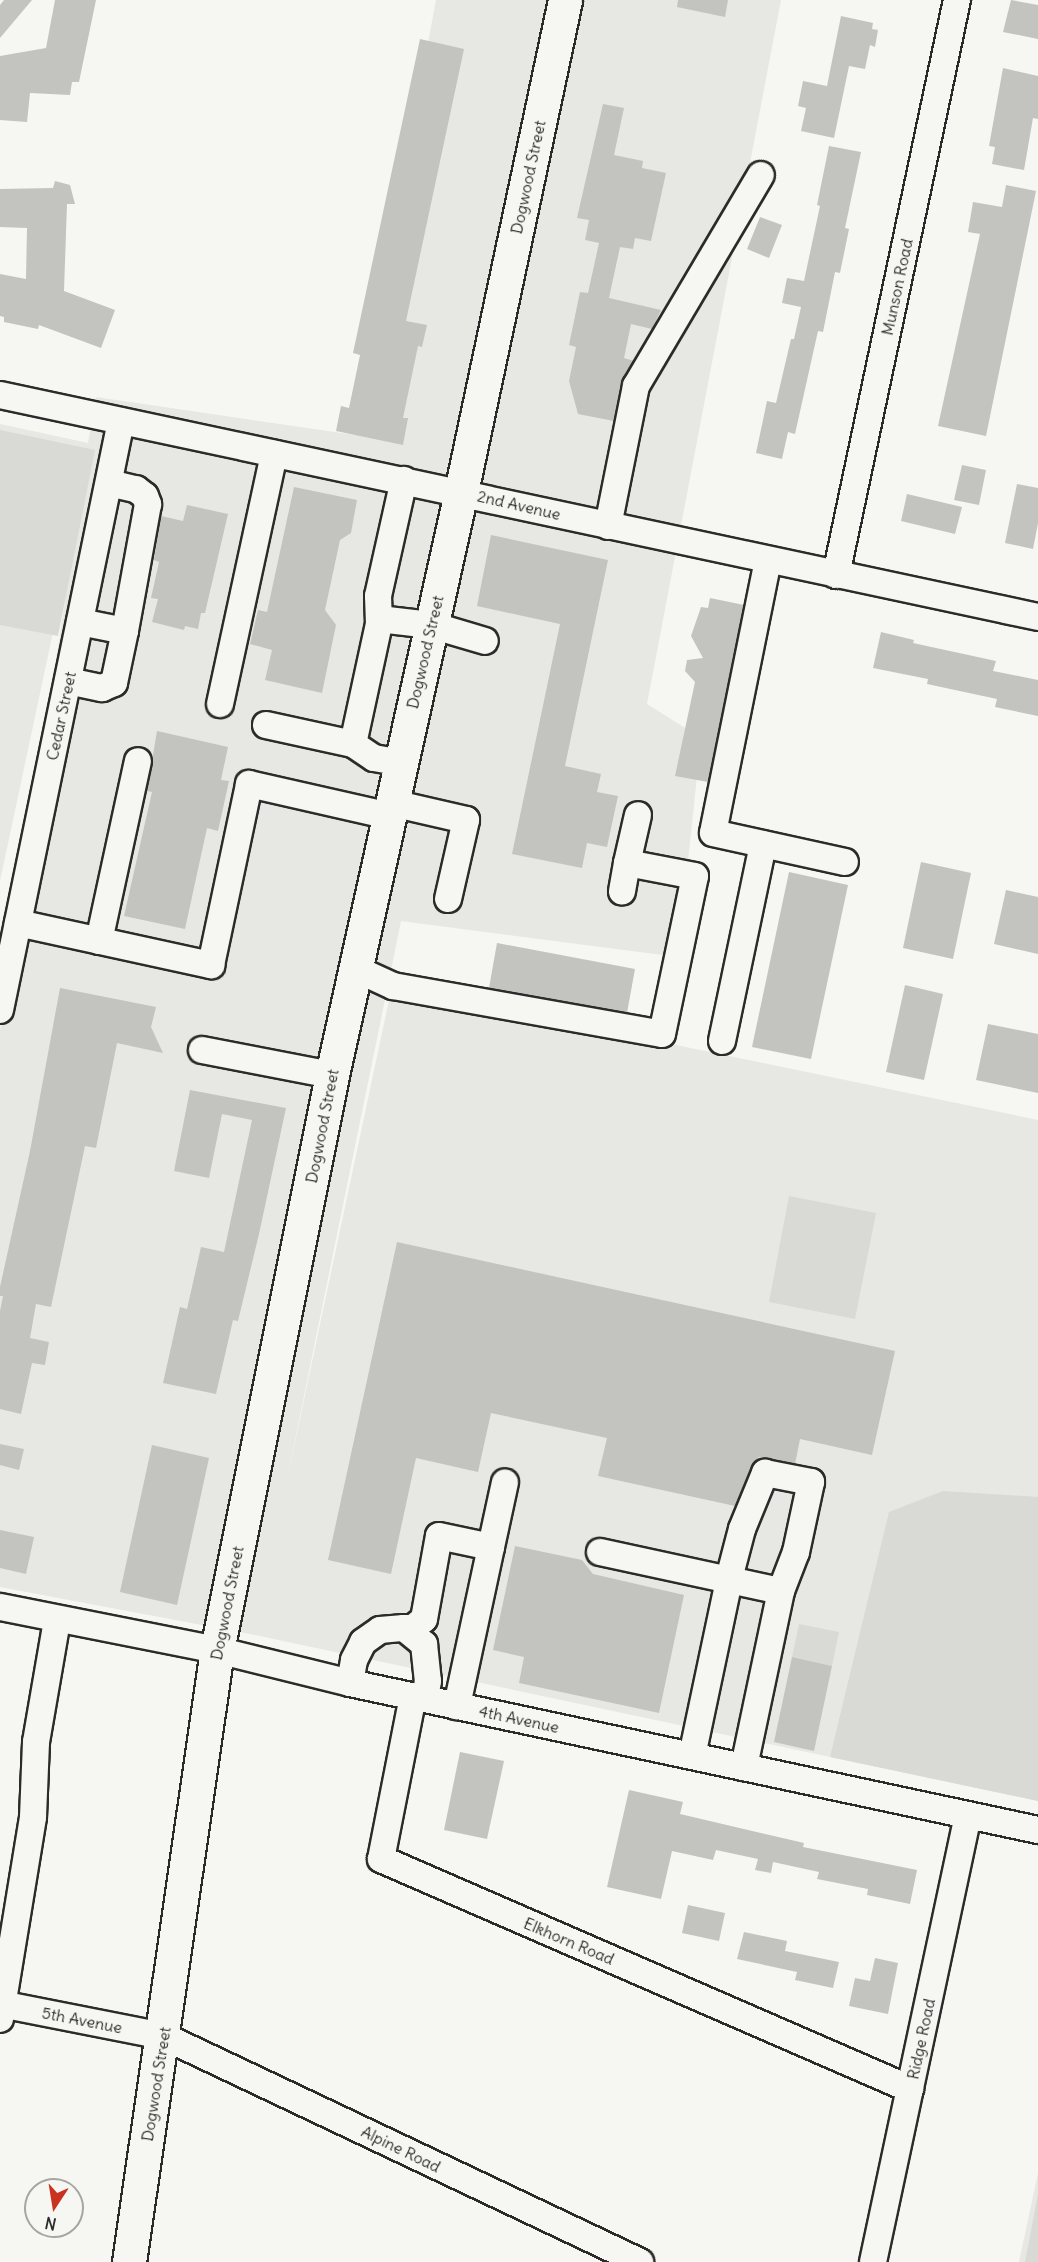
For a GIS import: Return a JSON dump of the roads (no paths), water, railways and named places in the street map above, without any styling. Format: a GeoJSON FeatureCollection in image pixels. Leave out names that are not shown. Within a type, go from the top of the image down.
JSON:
{"type":"FeatureCollection","features":[{"type":"Feature","properties":{"kind":"main road","name":"Dogwood Street"},"geometry":{"type":"LineString","coordinates":[[129,2262],[217,1650],[332,1075],[461,492],[565,0]]}},
{"type":"Feature","properties":{"kind":"street","name":"Munson Road"},"geometry":{"type":"LineString","coordinates":[[836,575],[957,0]]}},
{"type":"Feature","properties":{"kind":"street"},"geometry":{"type":"LineString","coordinates":[[608,526],[636,386],[761,175]]}},
{"type":"Feature","properties":{"kind":"street","name":"2nd Avenue"},"geometry":{"type":"LineString","coordinates":[[0,395],[1038,617]]}},
{"type":"Feature","properties":{"kind":"street","name":"Cedar Street"},"geometry":{"type":"LineString","coordinates":[[0,1010],[121,421]]}},
{"type":"Feature","properties":{"kind":"street"},"geometry":{"type":"LineString","coordinates":[[220,705],[274,454]]}},
{"type":"Feature","properties":{"kind":"street"},"geometry":{"type":"LineString","coordinates":[[353,744],[379,619],[378,596],[404,480]]}},
{"type":"Feature","properties":{"kind":"street"},"geometry":{"type":"LineString","coordinates":[[68,681],[102,688],[114,683],[147,504],[145,496],[136,489],[109,483]]}},
{"type":"Feature","properties":{"kind":"street"},"geometry":{"type":"LineString","coordinates":[[768,560],[713,833],[845,862]]}},
{"type":"Feature","properties":{"kind":"street"},"geometry":{"type":"LineString","coordinates":[[379,619],[431,625],[485,641]]}},
{"type":"Feature","properties":{"kind":"street"},"geometry":{"type":"LineString","coordinates":[[80,622],[124,631]]}},
{"type":"Feature","properties":{"kind":"street"},"geometry":{"type":"LineString","coordinates":[[266,725],[353,744],[374,758],[400,762]]}},
{"type":"Feature","properties":{"kind":"street"},"geometry":{"type":"LineString","coordinates":[[99,941],[138,760]]}},
{"type":"Feature","properties":{"kind":"street"},"geometry":{"type":"LineString","coordinates":[[18,923],[210,965],[249,784],[391,810],[466,820],[448,899]]}},
{"type":"Feature","properties":{"kind":"street"},"geometry":{"type":"LineString","coordinates":[[622,892],[638,814]]}},
{"type":"Feature","properties":{"kind":"street"},"geometry":{"type":"LineString","coordinates":[[722,1041],[763,844]]}},
{"type":"Feature","properties":{"kind":"street"},"geometry":{"type":"LineString","coordinates":[[356,969],[393,986],[662,1034],[695,876],[627,863]]}},
{"type":"Feature","properties":{"kind":"street"},"geometry":{"type":"LineString","coordinates":[[202,1050],[332,1075]]}},
{"type":"Feature","properties":{"kind":"street"},"geometry":{"type":"LineString","coordinates":[[692,1756],[742,1529],[765,1473],[811,1482],[796,1552],[781,1591],[744,1767]]}},
{"type":"Feature","properties":{"kind":"street"},"geometry":{"type":"LineString","coordinates":[[457,1706],[505,1482]]}},
{"type":"Feature","properties":{"kind":"street"},"geometry":{"type":"LineString","coordinates":[[350,1683],[354,1660],[363,1642],[380,1630],[413,1628],[424,1619],[439,1536],[491,1547]]}},
{"type":"Feature","properties":{"kind":"street"},"geometry":{"type":"LineString","coordinates":[[600,1552],[781,1591]]}},
{"type":"Feature","properties":{"kind":"street","name":"4th Avenue"},"geometry":{"type":"LineString","coordinates":[[0,1607],[217,1650],[350,1683],[1038,1830]]}},
{"type":"Feature","properties":{"kind":"street"},"geometry":{"type":"LineString","coordinates":[[1,2009],[33,1816],[36,1742],[57,1620]]}},
{"type":"Feature","properties":{"kind":"street"},"geometry":{"type":"LineString","coordinates":[[404,1628],[424,1644],[429,1681],[419,1697]]}},
{"type":"Feature","properties":{"kind":"street","name":"Elkhorn Road"},"geometry":{"type":"LineString","coordinates":[[419,1697],[381,1859],[910,2089]]}},
{"type":"Feature","properties":{"kind":"street","name":"Ridge Road"},"geometry":{"type":"LineString","coordinates":[[873,2262],[968,1816]]}},
{"type":"Feature","properties":{"kind":"street","name":"5th Avenue"},"geometry":{"type":"LineString","coordinates":[[1,2009],[163,2036]]}},
{"type":"Feature","properties":{"kind":"street","name":"Alpine Road"},"geometry":{"type":"LineString","coordinates":[[163,2036],[632,2260]]}}]}
